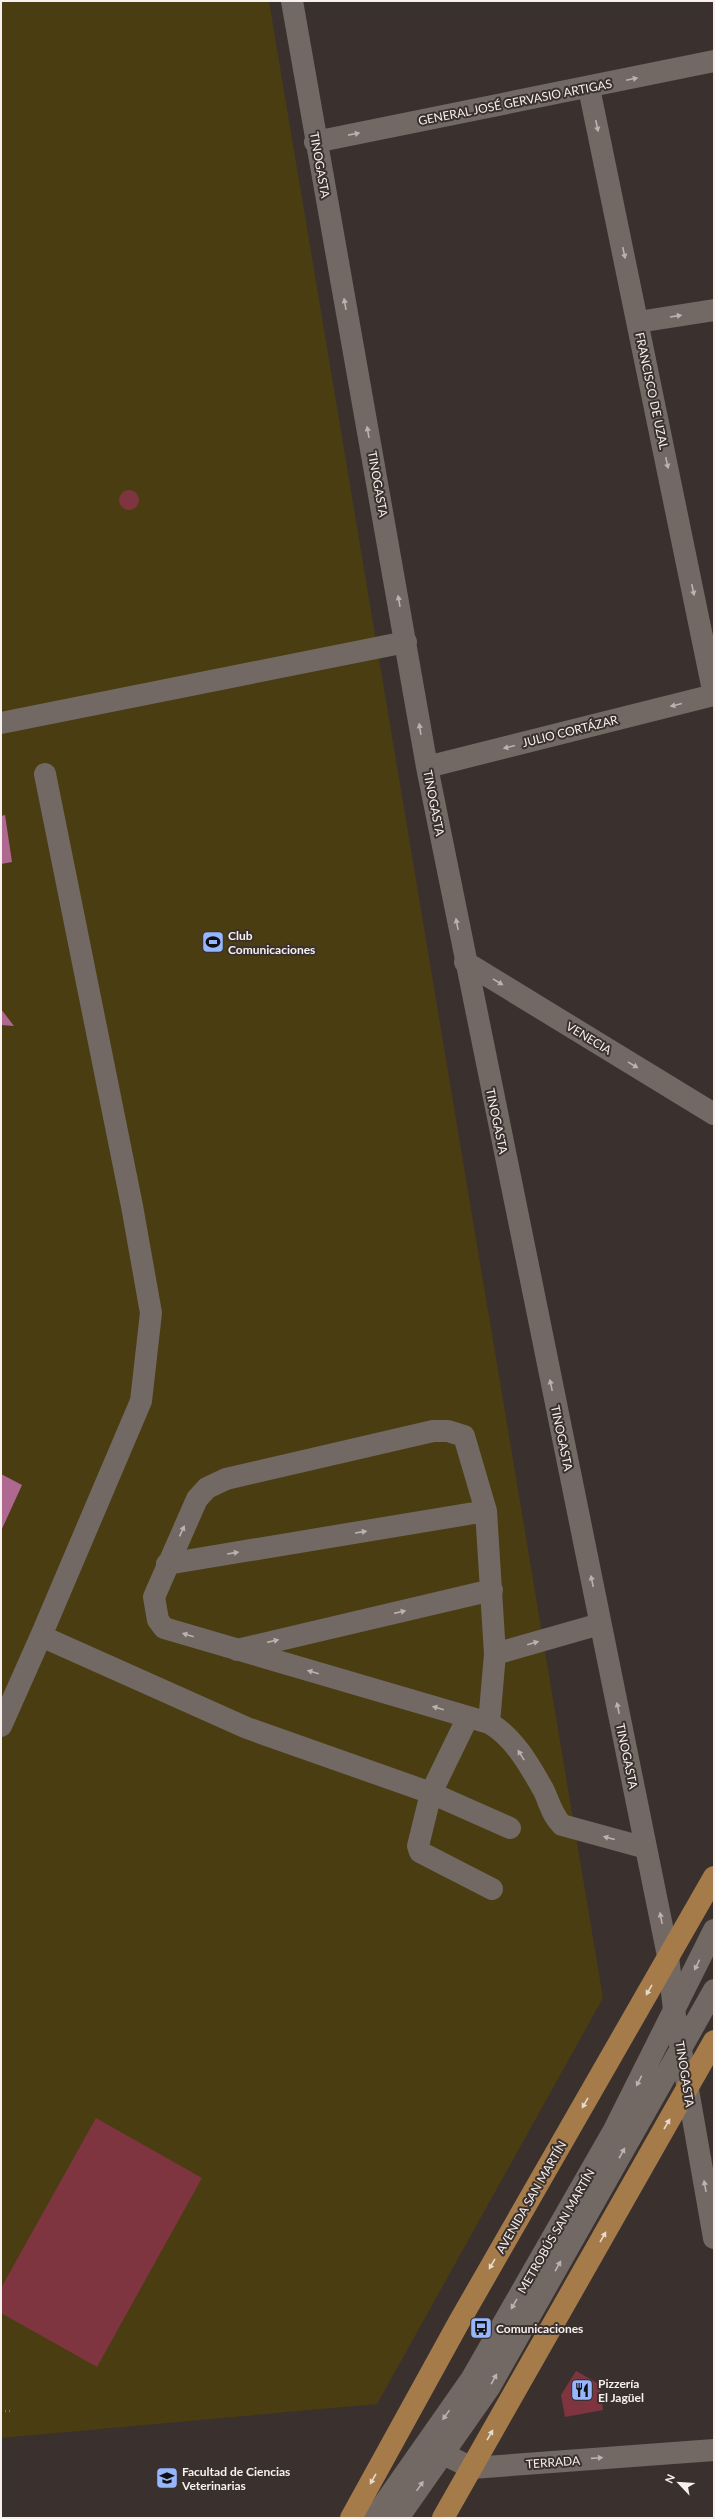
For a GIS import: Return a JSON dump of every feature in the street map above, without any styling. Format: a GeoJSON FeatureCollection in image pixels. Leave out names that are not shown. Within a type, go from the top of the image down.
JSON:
{"type":"FeatureCollection","features":[{"type":"Feature","properties":{"kind":"main road","name":"AVENIDA SAN MARTÍN"},"geometry":{"type":"LineString","coordinates":[[351,2518],[459,2322],[714,1877]]}},
{"type":"Feature","properties":{"kind":"main road"},"geometry":{"type":"LineString","coordinates":[[443,2518],[714,2041]]}},
{"type":"Feature","properties":{"kind":"street","name":"TINOGASTA"},"geometry":{"type":"LineString","coordinates":[[292,1],[427,767],[465,962],[668,1956],[674,2010],[714,2238]]}},
{"type":"Feature","properties":{"kind":"street","name":"GENERAL JOSÉ GERVASIO ARTIGAS"},"geometry":{"type":"LineString","coordinates":[[316,142],[589,88],[714,61]]}},
{"type":"Feature","properties":{"kind":"street","name":"FRANCISCO DE UZAL"},"geometry":{"type":"LineString","coordinates":[[589,88],[714,695]]}},
{"type":"Feature","properties":{"kind":"street"},"geometry":{"type":"LineString","coordinates":[[638,322],[714,310]]}},
{"type":"Feature","properties":{"kind":"street"},"geometry":{"type":"LineString","coordinates":[[1,723],[406,642]]}},
{"type":"Feature","properties":{"kind":"street","name":"JULIO CORTÁZAR"},"geometry":{"type":"LineString","coordinates":[[427,767],[714,695]]}},
{"type":"Feature","properties":{"kind":"street"},"geometry":{"type":"LineString","coordinates":[[1,1726],[141,1401],[151,1313],[132,1206],[45,774]]}},
{"type":"Feature","properties":{"kind":"street","name":"VENECIA"},"geometry":{"type":"LineString","coordinates":[[465,962],[714,1114]]}},
{"type":"Feature","properties":{"kind":"street"},"geometry":{"type":"LineString","coordinates":[[492,1890],[420,1852],[418,1846],[431,1793],[479,1720],[495,1654],[486,1511],[464,1436],[448,1431],[433,1431],[226,1479],[207,1488],[197,1499],[167,1564],[154,1597],[158,1620],[164,1628],[235,1650],[479,1720],[503,1731],[512,1741],[544,1792],[554,1816],[562,1826],[646,1848]]}},
{"type":"Feature","properties":{"kind":"street"},"geometry":{"type":"LineString","coordinates":[[167,1564],[486,1511]]}},
{"type":"Feature","properties":{"kind":"street"},"geometry":{"type":"LineString","coordinates":[[235,1650],[492,1590]]}},
{"type":"Feature","properties":{"kind":"street"},"geometry":{"type":"LineString","coordinates":[[495,1654],[600,1624]]}},
{"type":"Feature","properties":{"kind":"street"},"geometry":{"type":"LineString","coordinates":[[41,1636],[247,1728],[431,1793],[510,1828]]}},
{"type":"Feature","properties":{"kind":"street","name":"METROBÚS SAN MARTÍN"},"geometry":{"type":"LineString","coordinates":[[374,2518],[423,2445],[472,2378],[614,2130],[714,1930]]}},
{"type":"Feature","properties":{"kind":"street","name":"METROBÚS SAN MARTÍN"},"geometry":{"type":"LineString","coordinates":[[398,2518],[489,2388],[714,1990]]}},
{"type":"Feature","properties":{"kind":"street"},"geometry":{"type":"LineString","coordinates":[[399,2432],[472,2468]]}},
{"type":"Feature","properties":{"kind":"street","name":"TERRADA"},"geometry":{"type":"LineString","coordinates":[[472,2468],[714,2450]]}},
{"type":"Feature","properties":{"kind":"path"},"geometry":{"type":"LineString","coordinates":[[1,2411],[11,2411]]}},
{"type":"Feature","properties":{"kind":"shaded area","name":"Club Comunicaciones"},"geometry":{"type":"Polygon","coordinates":[[[1,1],[269,1],[603,1998],[377,2404],[1,2438],[1,1]]]}},
{"type":"Feature","properties":{"kind":"shaded area"},"geometry":{"type":"Polygon","coordinates":[[[5,815],[12,862],[1,864],[1,816],[5,815]]]}},
{"type":"Feature","properties":{"kind":"shaded area"},"geometry":{"type":"Polygon","coordinates":[[[1,1009],[14,1026],[1,1025],[1,1009]]]}},
{"type":"Feature","properties":{"kind":"shaded area"},"geometry":{"type":"Polygon","coordinates":[[[1,1474],[22,1485],[1,1531],[1,1474]]]}},
{"type":"Feature","properties":{"kind":"building"},"geometry":{"type":"Polygon","coordinates":[[[129,490],[136,493],[139,500],[136,507],[129,510],[122,507],[119,500],[122,493],[129,490]]]}},
{"type":"Feature","properties":{"kind":"building"},"geometry":{"type":"Polygon","coordinates":[[[96,2118],[202,2178],[97,2367],[1,2313],[1,2288],[96,2118]]]}},
{"type":"Feature","properties":{"kind":"building","name":"Pizzería El Jagüel"},"geometry":{"type":"Polygon","coordinates":[[[576,2371],[599,2384],[603,2410],[565,2417],[561,2395],[576,2371]]]}},
{"type":"Feature","properties":{"kind":"place","name":"Club Comunicaciones"},"geometry":{"type":"Point","coordinates":[213,942]}},
{"type":"Feature","properties":{"kind":"place","name":"Comunicaciones"},"geometry":{"type":"Point","coordinates":[481,2328]}},
{"type":"Feature","properties":{"kind":"place","name":"Pizzería El Jagüel"},"geometry":{"type":"Point","coordinates":[582,2390]}},
{"type":"Feature","properties":{"kind":"place","name":"Facultad de Ciencias Veterinarias"},"geometry":{"type":"Point","coordinates":[167,2478]}}]}
